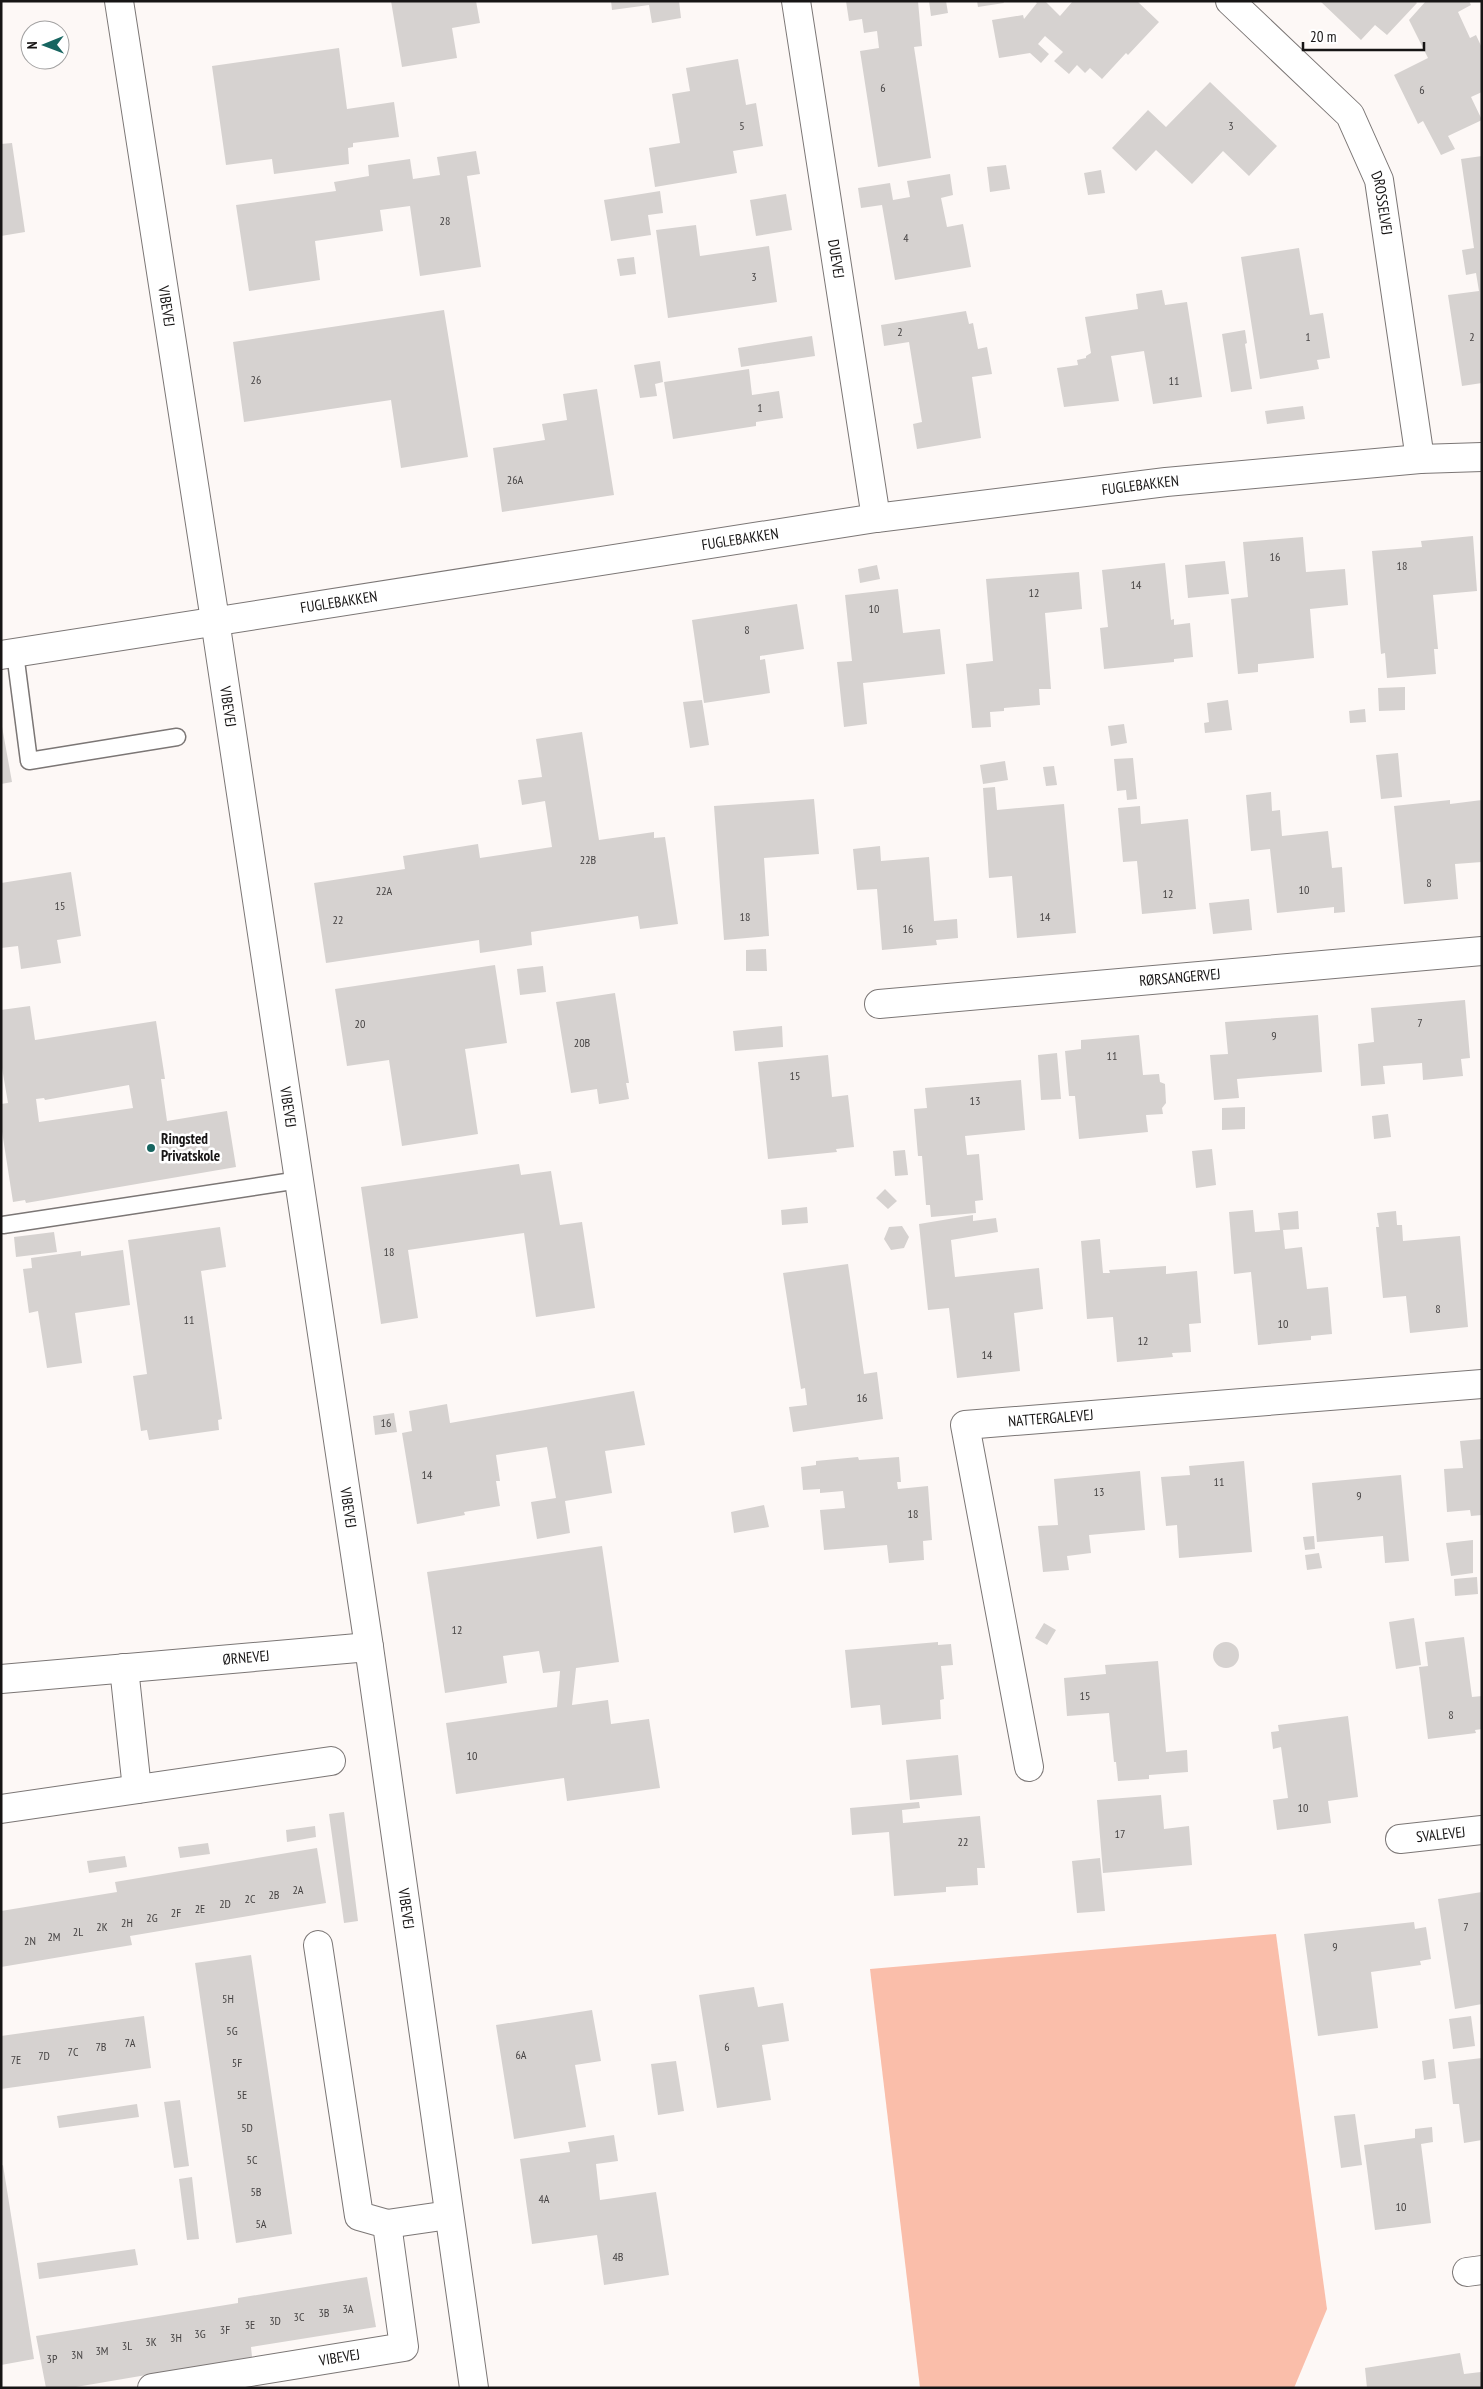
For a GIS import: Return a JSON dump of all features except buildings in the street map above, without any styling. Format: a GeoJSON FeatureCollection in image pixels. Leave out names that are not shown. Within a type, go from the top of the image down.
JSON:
{"type":"FeatureCollection","features":[{"type":"Feature","properties":{"kind":"street","name":"VIBEVEJ"},"geometry":{"type":"LineString","coordinates":[[119,1],[215,620],[369,1647],[474,2388]]}},
{"type":"Feature","properties":{"kind":"street","name":"DUEVEJ"},"geometry":{"type":"LineString","coordinates":[[796,1],[876,518]]}},
{"type":"Feature","properties":{"kind":"street","name":"DROSSELVEJ"},"geometry":{"type":"LineString","coordinates":[[1230,1],[1350,115],[1379,180],[1420,459]]}},
{"type":"Feature","properties":{"kind":"street","name":"FUGLEBAKKEN"},"geometry":{"type":"LineString","coordinates":[[8,654],[215,620],[876,518],[1166,482],[1420,459],[1482,457]]}},
{"type":"Feature","properties":{"kind":"street","name":"RØRSANGERVEJ"},"geometry":{"type":"LineString","coordinates":[[879,1004],[1482,951]]}},
{"type":"Feature","properties":{"kind":"street","name":"NATTERGALEVEJ"},"geometry":{"type":"LineString","coordinates":[[1029,1767],[966,1425],[1482,1384]]}},
{"type":"Feature","properties":{"kind":"street","name":"ØRNEVEJ"},"geometry":{"type":"LineString","coordinates":[[1,1679],[369,1647]]}},
{"type":"Feature","properties":{"kind":"street"},"geometry":{"type":"LineString","coordinates":[[124,1668],[137,1789]]}},
{"type":"Feature","properties":{"kind":"street"},"geometry":{"type":"LineString","coordinates":[[1,1809],[331,1761]]}},
{"type":"Feature","properties":{"kind":"street","name":"SVALEVEJ"},"geometry":{"type":"LineString","coordinates":[[1400,1839],[1482,1830]]}},
{"type":"Feature","properties":{"kind":"street"},"geometry":{"type":"LineString","coordinates":[[318,1945],[360,2216],[387,2224],[449,2215]]}},
{"type":"Feature","properties":{"kind":"street","name":"VIBEVEJ"},"geometry":{"type":"LineString","coordinates":[[152,2388],[404,2347],[387,2224]]}},
{"type":"Feature","properties":{"kind":"lane"},"geometry":{"type":"LineString","coordinates":[[8,654],[29,761],[177,737]]}},
{"type":"Feature","properties":{"kind":"lane"},"geometry":{"type":"LineString","coordinates":[[3,1225],[299,1180]]}},
{"type":"Feature","properties":{"kind":"shaded area"},"geometry":{"type":"Polygon","coordinates":[[[1276,1934],[1327,2309],[1294,2388],[920,2388],[870,1969],[1276,1934]]]}},
{"type":"Feature","properties":{"kind":"place","name":"Ringsted Privatskole"},"geometry":{"type":"Point","coordinates":[151,1148]}}]}
